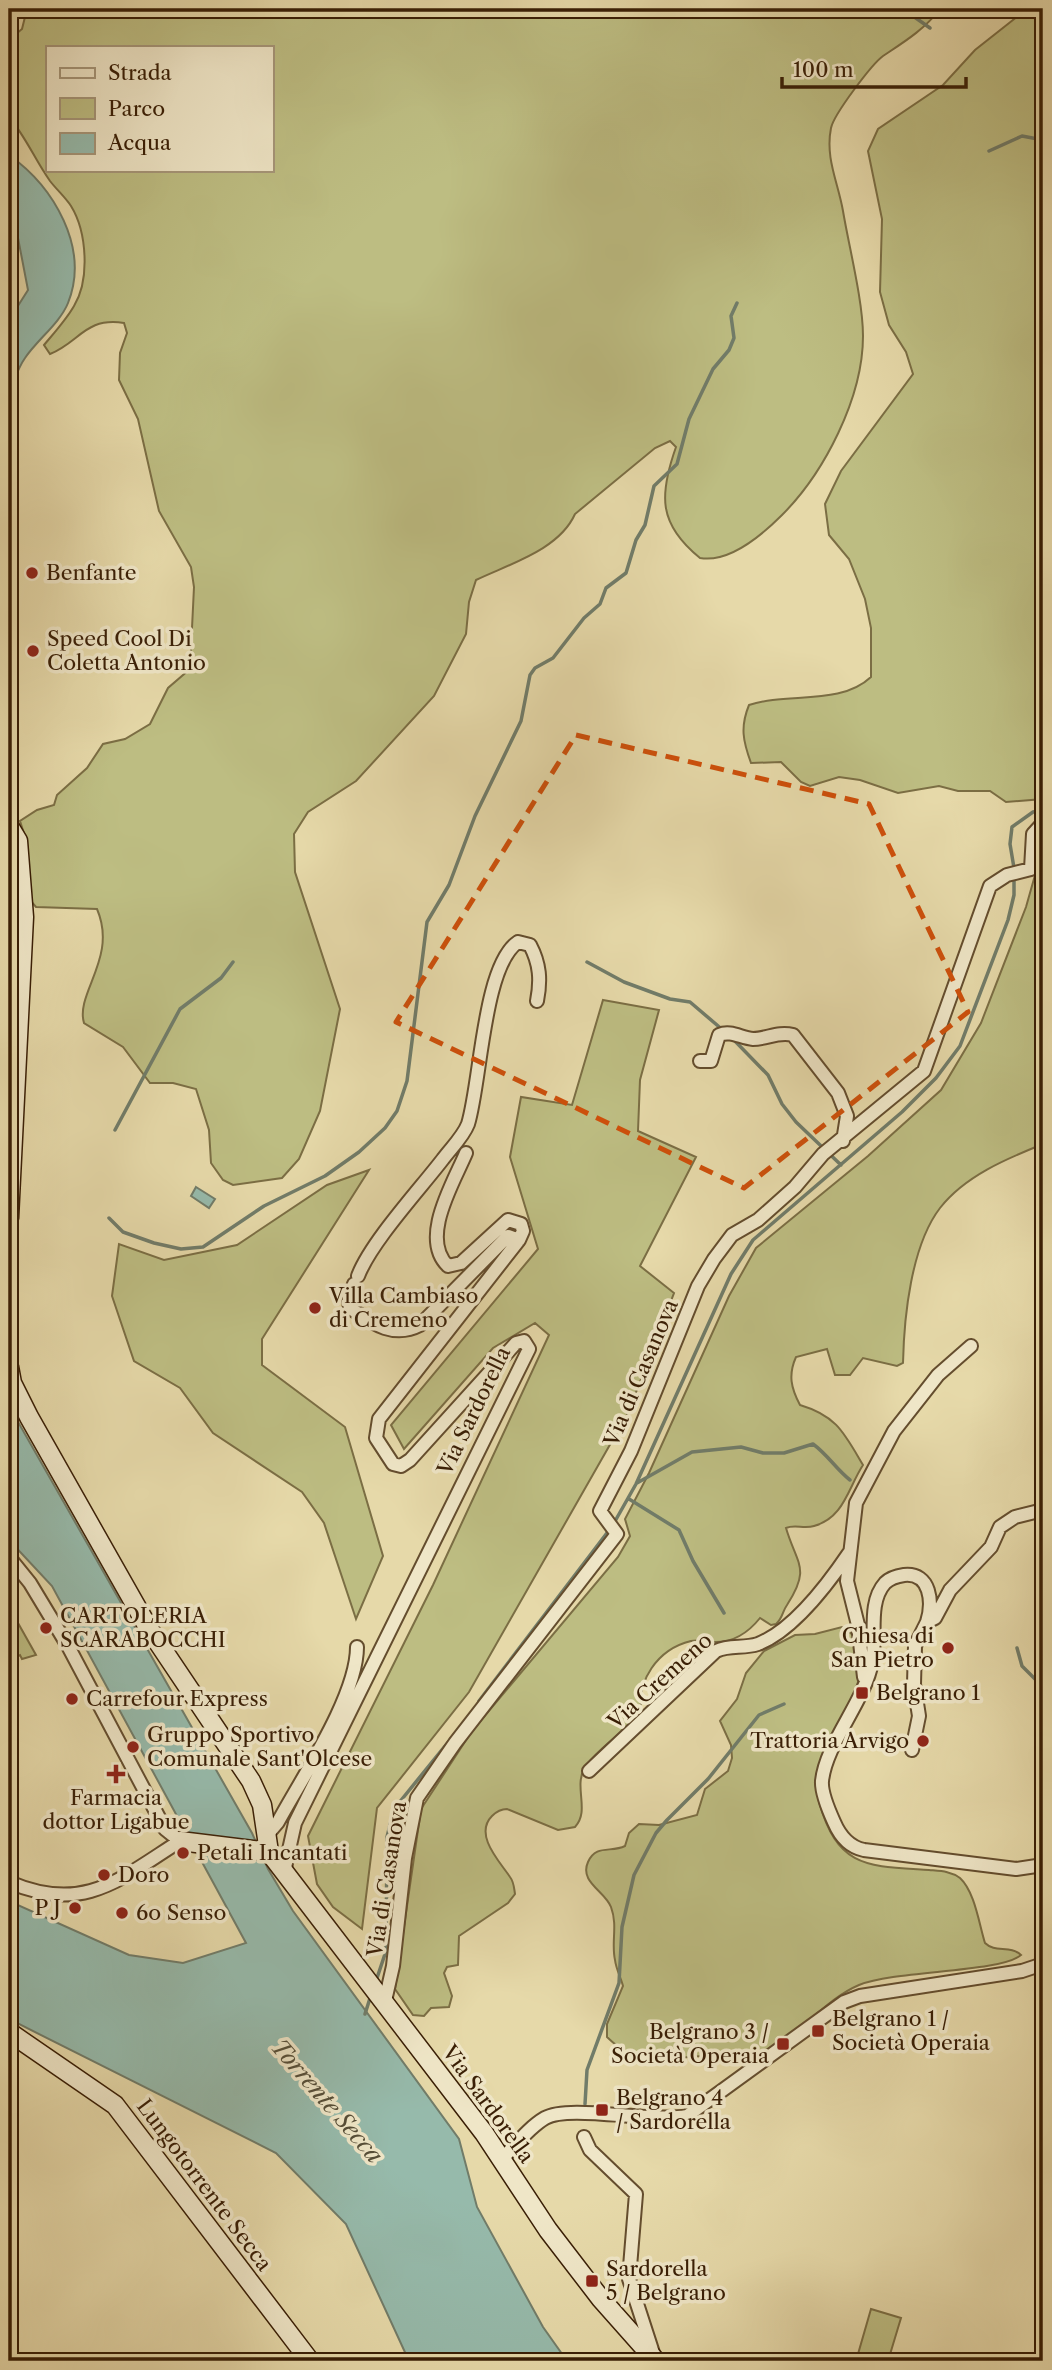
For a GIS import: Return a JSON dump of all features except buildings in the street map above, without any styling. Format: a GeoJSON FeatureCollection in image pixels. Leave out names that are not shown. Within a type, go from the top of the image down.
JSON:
{"type":"FeatureCollection","features":[{"type":"Feature","properties":{"kind":"main road"},"geometry":{"type":"LineString","coordinates":[[9,1218],[24,895],[18,841],[10,828]]}},
{"type":"Feature","properties":{"kind":"main road","name":"Via Sardorella"},"geometry":{"type":"LineString","coordinates":[[9,1367],[12,1383],[29,1417],[149,1629],[250,1780],[262,1805],[265,1846],[385,2001],[502,2160],[556,2240],[601,2299],[655,2361]]}},
{"type":"Feature","properties":{"kind":"main road"},"geometry":{"type":"LineString","coordinates":[[184,1840],[265,1846]]}},
{"type":"Feature","properties":{"kind":"main road","name":"Lungotorrente Secca"},"geometry":{"type":"LineString","coordinates":[[9,2032],[115,2105],[310,2361]]}},
{"type":"Feature","properties":{"kind":"street","name":"Via di Casanova"},"geometry":{"type":"LineString","coordinates":[[385,2001],[393,1966],[405,1858],[416,1798],[617,1534],[600,1511],[631,1451],[698,1286],[732,1235],[758,1220],[795,1187],[823,1154],[924,1071],[961,974],[979,912],[990,886],[1007,876],[1031,869],[1034,860],[1033,834],[1043,823]]}},
{"type":"Feature","properties":{"kind":"street"},"geometry":{"type":"LineString","coordinates":[[466,1153],[440,1210],[437,1233],[442,1260],[448,1266],[461,1263],[511,1219],[522,1227],[519,1241],[508,1236],[420,1325],[412,1329],[385,1330],[350,1308],[349,1301],[356,1280],[374,1249],[467,1128],[476,1093],[494,981],[504,957],[518,942],[530,945],[536,956],[541,980],[537,1001]]}},
{"type":"Feature","properties":{"kind":"street"},"geometry":{"type":"LineString","coordinates":[[701,1061],[711,1061],[719,1035],[725,1032],[753,1039],[785,1033],[793,1035],[838,1093],[847,1116],[843,1140]]}},
{"type":"Feature","properties":{"kind":"street","name":"Via Sardorella"},"geometry":{"type":"LineString","coordinates":[[284,1872],[300,1813],[356,1707],[529,1346],[523,1341],[516,1343],[410,1460],[401,1465],[393,1464],[376,1438],[379,1419],[519,1241]]}},
{"type":"Feature","properties":{"kind":"street","name":"Via Cremeno"},"geometry":{"type":"LineString","coordinates":[[864,1687],[864,1664],[847,1581],[856,1503],[894,1431],[938,1375],[971,1346]]}},
{"type":"Feature","properties":{"kind":"street"},"geometry":{"type":"LineString","coordinates":[[927,1622],[935,1618],[950,1590],[991,1547],[1000,1527],[1015,1517],[1043,1510]]}},
{"type":"Feature","properties":{"kind":"street","name":"Via Cremeno"},"geometry":{"type":"LineString","coordinates":[[589,1772],[716,1651],[727,1646],[758,1644],[788,1623],[822,1592],[851,1550]]}},
{"type":"Feature","properties":{"kind":"street"},"geometry":{"type":"LineString","coordinates":[[9,1557],[30,1583],[61,1635],[166,1829],[184,1840],[98,1889],[80,1896],[35,1894],[9,1882]]}},
{"type":"Feature","properties":{"kind":"street"},"geometry":{"type":"LineString","coordinates":[[912,1750],[919,1716],[913,1675],[915,1646],[927,1622],[931,1599],[921,1579],[913,1575],[890,1578],[882,1586],[875,1608],[872,1662],[864,1687],[822,1779],[832,1818],[854,1848],[1016,1869],[1043,1865]]}},
{"type":"Feature","properties":{"kind":"street"},"geometry":{"type":"LineString","coordinates":[[265,1846],[346,1693],[355,1670],[357,1647]]}},
{"type":"Feature","properties":{"kind":"street"},"geometry":{"type":"LineString","coordinates":[[502,2160],[529,2130],[552,2115],[664,2119],[687,2116],[844,2002],[860,1996],[1022,1971],[1043,1965]]}},
{"type":"Feature","properties":{"kind":"street"},"geometry":{"type":"LineString","coordinates":[[584,2137],[590,2150],[636,2194],[629,2278],[655,2361]]}},
{"type":"Feature","properties":{"kind":"highlighted area"},"geometry":{"type":"Polygon","coordinates":[[[576,735],[869,804],[968,1012],[744,1188],[396,1022],[576,735]]]}},
{"type":"Feature","properties":{"kind":"green space"},"geometry":{"type":"Polygon","coordinates":[[[27,9],[940,9],[921,29],[878,61],[846,101],[831,128],[831,160],[861,307],[861,360],[856,384],[838,433],[798,498],[774,523],[744,546],[722,556],[700,558],[676,533],[666,508],[667,480],[676,447],[670,441],[655,448],[575,514],[568,527],[545,546],[518,562],[476,580],[469,602],[466,634],[434,696],[356,781],[308,812],[294,834],[295,872],[340,1009],[320,1111],[299,1159],[282,1178],[233,1185],[223,1180],[211,1163],[209,1130],[196,1089],[173,1083],[150,1083],[123,1047],[84,1023],[85,999],[103,943],[97,909],[36,907],[29,899],[27,843],[20,821],[37,810],[54,805],[57,795],[87,768],[103,744],[125,739],[150,724],[168,688],[190,669],[194,587],[191,567],[159,511],[138,419],[119,380],[120,353],[127,333],[124,323],[111,322],[91,327],[50,354],[44,345],[74,306],[79,295],[84,270],[83,242],[71,206],[50,181],[9,117],[9,40],[22,29],[27,9]]]}},
{"type":"Feature","properties":{"kind":"green space"},"geometry":{"type":"Polygon","coordinates":[[[1027,9],[1043,9],[1043,799],[1006,802],[990,791],[958,791],[939,786],[898,793],[860,780],[839,777],[810,786],[801,782],[781,762],[751,763],[744,741],[744,727],[749,705],[844,692],[871,677],[871,628],[865,599],[849,559],[829,535],[825,504],[841,471],[913,374],[906,352],[889,325],[880,292],[882,219],[868,151],[878,129],[943,85],[975,50],[1027,9]]]}},
{"type":"Feature","properties":{"kind":"green space"},"geometry":{"type":"Polygon","coordinates":[[[1043,847],[1043,1144],[1001,1162],[974,1178],[940,1208],[922,1242],[911,1282],[903,1363],[897,1366],[863,1358],[850,1375],[835,1375],[827,1349],[796,1357],[792,1381],[800,1405],[831,1420],[863,1465],[844,1501],[832,1516],[814,1526],[786,1528],[800,1566],[800,1574],[799,1583],[780,1619],[771,1625],[760,1618],[733,1639],[720,1642],[691,1641],[668,1651],[659,1659],[642,1690],[642,1715],[603,1748],[584,1769],[580,1784],[581,1814],[575,1827],[558,1830],[507,1809],[492,1816],[487,1824],[487,1840],[511,1879],[515,1894],[508,1903],[459,1936],[458,1965],[447,1967],[444,1973],[452,1996],[449,2007],[431,2008],[424,2016],[413,2015],[395,1989],[421,1809],[472,1731],[618,1557],[630,1536],[625,1519],[649,1473],[729,1296],[756,1248],[868,1156],[941,1090],[981,1023],[1026,907],[1043,847]]]}},
{"type":"Feature","properties":{"kind":"green space"},"geometry":{"type":"Polygon","coordinates":[[[603,1000],[659,1010],[640,1080],[638,1131],[696,1157],[640,1266],[674,1293],[628,1413],[469,1692],[377,1808],[362,1929],[333,1907],[317,1884],[308,1836],[433,1585],[549,1335],[535,1323],[493,1348],[404,1449],[391,1425],[538,1249],[510,1157],[521,1097],[572,1105],[603,1000]]]}},
{"type":"Feature","properties":{"kind":"green space"},"geometry":{"type":"Polygon","coordinates":[[[369,1170],[262,1339],[262,1365],[345,1427],[383,1556],[356,1619],[324,1523],[302,1492],[213,1433],[180,1388],[134,1361],[112,1296],[119,1244],[164,1260],[237,1245],[327,1185],[369,1170]]]}},
{"type":"Feature","properties":{"kind":"green space"},"geometry":{"type":"Polygon","coordinates":[[[9,1607],[36,1655],[22,1659],[20,1655],[9,1661],[9,1627],[13,1623],[9,1618],[9,1607]]]}},
{"type":"Feature","properties":{"kind":"green space"},"geometry":{"type":"Polygon","coordinates":[[[842,1627],[853,1635],[859,1672],[850,1705],[820,1768],[817,1784],[819,1802],[827,1824],[846,1852],[858,1860],[889,1867],[945,1872],[960,1878],[973,1900],[985,1943],[993,1948],[1012,1950],[1021,1955],[992,1965],[876,1980],[859,1985],[831,2002],[792,2035],[764,2052],[748,2057],[696,2056],[654,2061],[627,2053],[607,2037],[607,2024],[623,1986],[616,1967],[611,1907],[587,1875],[586,1869],[591,1856],[600,1851],[625,1846],[629,1833],[639,1824],[659,1825],[697,1815],[705,1789],[728,1771],[732,1758],[731,1745],[720,1721],[737,1699],[746,1673],[764,1651],[795,1635],[815,1634],[842,1627]]]}},
{"type":"Feature","properties":{"kind":"green space"},"geometry":{"type":"Polygon","coordinates":[[[871,2309],[901,2318],[888,2361],[856,2361],[871,2309]]]}},
{"type":"Feature","properties":{"kind":"water"},"geometry":{"type":"Polygon","coordinates":[[[9,155],[40,184],[64,220],[71,240],[74,282],[64,310],[25,358],[9,392],[9,320],[28,290],[13,212],[9,209],[9,155]]]}},
{"type":"Feature","properties":{"kind":"water"},"geometry":{"type":"Polygon","coordinates":[[[196,1187],[215,1199],[209,1208],[191,1196],[196,1187]]]}},
{"type":"Feature","properties":{"kind":"water","name":"Torrente Secca"},"geometry":{"type":"Polygon","coordinates":[[[9,1406],[252,1833],[268,1869],[293,1911],[459,2139],[477,2207],[543,2327],[567,2361],[409,2361],[346,2224],[276,2153],[9,2019],[9,1901],[129,1955],[183,1963],[246,1943],[52,1586],[9,1540],[9,1406]]]}},
{"type":"Feature","properties":{"kind":"waterway"},"geometry":{"type":"LineString","coordinates":[[903,9],[930,28]]}},
{"type":"Feature","properties":{"kind":"waterway"},"geometry":{"type":"LineString","coordinates":[[989,151],[1022,136],[1043,140]]}},
{"type":"Feature","properties":{"kind":"waterway"},"geometry":{"type":"LineString","coordinates":[[109,1218],[123,1232],[154,1243],[181,1249],[203,1247],[264,1206],[325,1176],[359,1152],[385,1128],[397,1111],[407,1081],[427,922],[449,885],[475,816],[521,721],[530,675],[535,668],[553,658],[584,618],[600,604],[606,588],[626,573],[636,540],[645,525],[654,486],[677,464],[689,419],[713,369],[729,350],[734,338],[731,316],[737,303]]}},
{"type":"Feature","properties":{"kind":"waterway"},"geometry":{"type":"LineString","coordinates":[[1014,868],[1010,844],[1012,827],[1033,812],[1043,810]]}},
{"type":"Feature","properties":{"kind":"waterway"},"geometry":{"type":"LineString","coordinates":[[614,1523],[636,1484],[731,1274],[753,1240],[902,1112],[936,1078],[960,1046],[1008,920],[1014,895],[1014,876]]}},
{"type":"Feature","properties":{"kind":"waterway"},"geometry":{"type":"LineString","coordinates":[[115,1130],[180,1009],[221,978],[233,962]]}},
{"type":"Feature","properties":{"kind":"waterway"},"geometry":{"type":"LineString","coordinates":[[587,962],[624,982],[670,999],[690,1002],[724,1031]]}},
{"type":"Feature","properties":{"kind":"waterway"},"geometry":{"type":"LineString","coordinates":[[732,1038],[768,1075],[782,1104],[796,1122],[841,1165]]}},
{"type":"Feature","properties":{"kind":"waterway"},"geometry":{"type":"LineString","coordinates":[[637,1483],[692,1452],[741,1447],[763,1453],[784,1453],[813,1444],[850,1480]]}},
{"type":"Feature","properties":{"kind":"waterway"},"geometry":{"type":"LineString","coordinates":[[629,1499],[679,1530],[693,1561],[724,1613]]}},
{"type":"Feature","properties":{"kind":"waterway"},"geometry":{"type":"LineString","coordinates":[[479,1701],[610,1529]]}},
{"type":"Feature","properties":{"kind":"waterway"},"geometry":{"type":"LineString","coordinates":[[1017,1648],[1022,1666],[1043,1687]]}},
{"type":"Feature","properties":{"kind":"waterway"},"geometry":{"type":"LineString","coordinates":[[585,2104],[587,2070],[619,1983],[622,1927],[634,1875],[656,1833],[708,1779],[759,1715],[784,1704]]}},
{"type":"Feature","properties":{"kind":"waterway"},"geometry":{"type":"LineString","coordinates":[[376,1981],[386,1951],[387,1837],[394,1809],[458,1730]]}},
{"type":"Feature","properties":{"kind":"waterway"},"geometry":{"type":"LineString","coordinates":[[365,2014],[371,1995]]}},
{"type":"Feature","properties":{"kind":"place","name":"Benfante"},"geometry":{"type":"Point","coordinates":[32,573]}},
{"type":"Feature","properties":{"kind":"place","name":"Speed Cool Di Coletta Antonio"},"geometry":{"type":"Point","coordinates":[33,651]}},
{"type":"Feature","properties":{"kind":"place","name":"Villa Cambiaso di Cremeno"},"geometry":{"type":"Point","coordinates":[315,1308]}},
{"type":"Feature","properties":{"kind":"place","name":"CARTOLERIA SCARABOCCHI"},"geometry":{"type":"Point","coordinates":[46,1628]}},
{"type":"Feature","properties":{"kind":"place","name":"Chiesa di San Pietro"},"geometry":{"type":"Point","coordinates":[948,1648]}},
{"type":"Feature","properties":{"kind":"place","name":"Belgrano 1"},"geometry":{"type":"Point","coordinates":[862,1693]}},
{"type":"Feature","properties":{"kind":"place","name":"Carrefour Express"},"geometry":{"type":"Point","coordinates":[72,1699]}},
{"type":"Feature","properties":{"kind":"place","name":"Trattoria Arvigo"},"geometry":{"type":"Point","coordinates":[923,1741]}},
{"type":"Feature","properties":{"kind":"place","name":"Gruppo Sportivo Comunale Sant'Olcese"},"geometry":{"type":"Point","coordinates":[133,1747]}},
{"type":"Feature","properties":{"kind":"place","name":"Farmacia dottor Ligabue"},"geometry":{"type":"Point","coordinates":[116,1774]}},
{"type":"Feature","properties":{"kind":"place","name":"Petali Incantati"},"geometry":{"type":"Point","coordinates":[183,1853]}},
{"type":"Feature","properties":{"kind":"place","name":"Doro"},"geometry":{"type":"Point","coordinates":[104,1875]}},
{"type":"Feature","properties":{"kind":"place","name":"P J"},"geometry":{"type":"Point","coordinates":[75,1908]}},
{"type":"Feature","properties":{"kind":"place","name":"6o Senso"},"geometry":{"type":"Point","coordinates":[122,1913]}},
{"type":"Feature","properties":{"kind":"place","name":"Belgrano 1 / Società Operaia"},"geometry":{"type":"Point","coordinates":[818,2031]}},
{"type":"Feature","properties":{"kind":"place","name":"Belgrano 3 / Società Operaia"},"geometry":{"type":"Point","coordinates":[783,2044]}},
{"type":"Feature","properties":{"kind":"place","name":"Belgrano 4 / Sardorella"},"geometry":{"type":"Point","coordinates":[602,2110]}},
{"type":"Feature","properties":{"kind":"place","name":"Sardorella 5 / Belgrano"},"geometry":{"type":"Point","coordinates":[592,2281]}}]}
